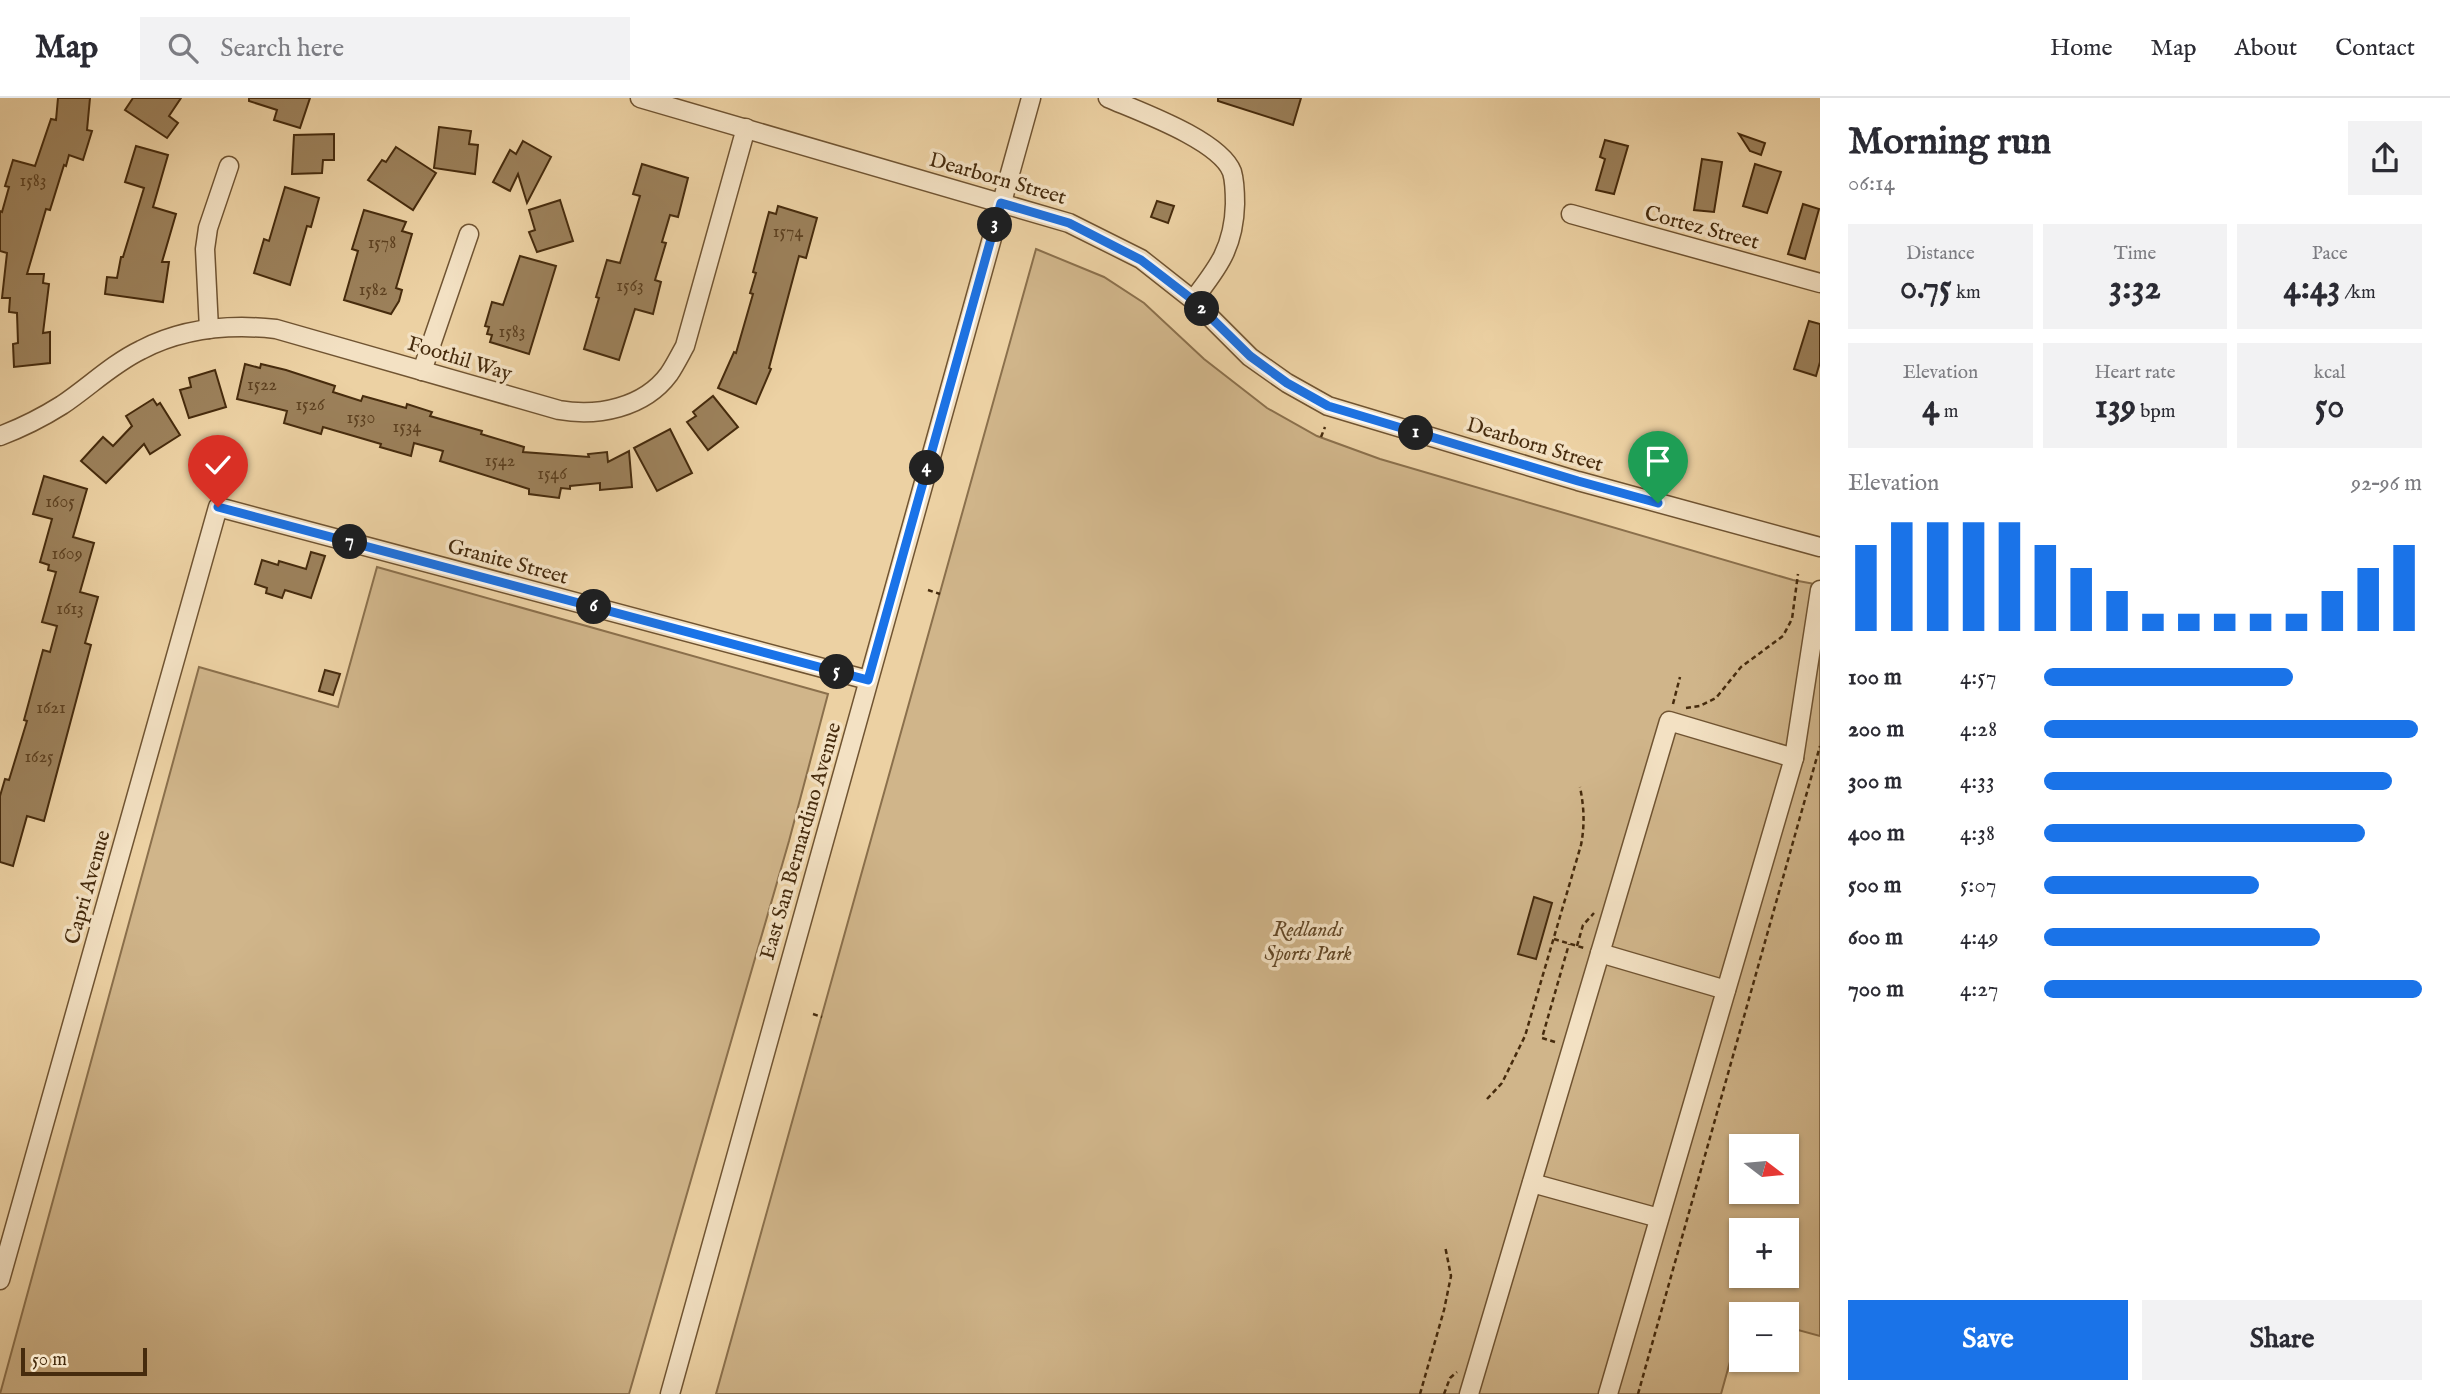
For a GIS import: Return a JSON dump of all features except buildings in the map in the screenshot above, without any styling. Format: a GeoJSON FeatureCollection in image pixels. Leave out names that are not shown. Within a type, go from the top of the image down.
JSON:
{"type":"FeatureCollection","features":[{"type":"Feature","properties":{"kind":"street","name":"Dearborn Street"},"geometry":{"type":"LineString","coordinates":[[640,98],[1069,223],[1141,260],[1193,300],[1250,356],[1287,383],[1328,406],[1578,481],[1820,547]]}},
{"type":"Feature","properties":{"kind":"street","name":"East San Bernardino Avenue"},"geometry":{"type":"LineString","coordinates":[[670,1394],[1031,98]]}},
{"type":"Feature","properties":{"kind":"street"},"geometry":{"type":"LineString","coordinates":[[1108,98],[1197,138],[1217,153],[1231,169],[1235,187],[1235,213],[1230,241],[1221,264],[1193,300]]}},
{"type":"Feature","properties":{"kind":"street","name":"Foothil Way"},"geometry":{"type":"LineString","coordinates":[[0,436],[60,406],[141,349],[178,334],[246,326],[276,329],[578,414],[618,408],[644,397],[667,376],[685,345],[746,128]]}},
{"type":"Feature","properties":{"kind":"street"},"geometry":{"type":"LineString","coordinates":[[209,329],[205,250],[208,228],[229,166]]}},
{"type":"Feature","properties":{"kind":"street","name":"Cortez Street"},"geometry":{"type":"LineString","coordinates":[[1571,214],[1820,283]]}},
{"type":"Feature","properties":{"kind":"street"},"geometry":{"type":"LineString","coordinates":[[422,370],[469,234]]}},
{"type":"Feature","properties":{"kind":"street","name":"Granite Street"},"geometry":{"type":"LineString","coordinates":[[218,507],[868,680]]}},
{"type":"Feature","properties":{"kind":"street","name":"Capri Avenue"},"geometry":{"type":"LineString","coordinates":[[0,1280],[218,507]]}},
{"type":"Feature","properties":{"kind":"street"},"geometry":{"type":"LineString","coordinates":[[1608,1394],[1794,758],[1820,590]]}},
{"type":"Feature","properties":{"kind":"street"},"geometry":{"type":"LineString","coordinates":[[1469,1394],[1669,721],[1794,758]]}},
{"type":"Feature","properties":{"kind":"street"},"geometry":{"type":"LineString","coordinates":[[1600,953],[1726,990]]}},
{"type":"Feature","properties":{"kind":"street"},"geometry":{"type":"LineString","coordinates":[[1532,1183],[1659,1218]]}},
{"type":"Feature","properties":{"kind":"path"},"geometry":{"type":"LineString","coordinates":[[1321,437],[1325,427]]}},
{"type":"Feature","properties":{"kind":"path"},"geometry":{"type":"LineString","coordinates":[[928,590],[940,594]]}},
{"type":"Feature","properties":{"kind":"path"},"geometry":{"type":"LineString","coordinates":[[1671,711],[1680,677]]}},
{"type":"Feature","properties":{"kind":"path"},"geometry":{"type":"LineString","coordinates":[[1638,1394],[1820,746]]}},
{"type":"Feature","properties":{"kind":"path"},"geometry":{"type":"LineString","coordinates":[[1487,1099],[1502,1083],[1519,1052],[1554,939],[1585,825],[1580,787]]}},
{"type":"Feature","properties":{"kind":"path"},"geometry":{"type":"LineString","coordinates":[[1554,939],[1600,953]]}},
{"type":"Feature","properties":{"kind":"path"},"geometry":{"type":"LineString","coordinates":[[1556,1042],[1542,1038],[1569,944]]}},
{"type":"Feature","properties":{"kind":"path"},"geometry":{"type":"LineString","coordinates":[[813,1014],[822,1017]]}},
{"type":"Feature","properties":{"kind":"path"},"geometry":{"type":"LineString","coordinates":[[1420,1394],[1451,1276],[1445,1246]]}},
{"type":"Feature","properties":{"kind":"path"},"geometry":{"type":"LineString","coordinates":[[1444,1394],[1450,1378],[1459,1371]]}},
{"type":"Feature","properties":{"kind":"green space","name":"Redlands Sports Park"},"geometry":{"type":"Polygon","coordinates":[[[1036,249],[1104,277],[1144,303],[1204,359],[1267,408],[1317,436],[1380,459],[1793,580],[1820,585],[1820,1336],[1799,1330],[1799,1302],[1729,1302],[1729,1365],[1721,1394],[716,1394],[1036,249]]]}},
{"type":"Feature","properties":{"kind":"green space"},"geometry":{"type":"Polygon","coordinates":[[[377,567],[828,694],[789,841],[629,1394],[0,1394],[199,667],[338,707],[377,567]]]}},
{"type":"Feature","properties":{"kind":"route"},"geometry":{"type":"LineString","coordinates":[[218,507],[868,680],[1001,203],[1069,223],[1141,260],[1193,300],[1250,356],[1287,383],[1328,406],[1658,503]]}}]}
